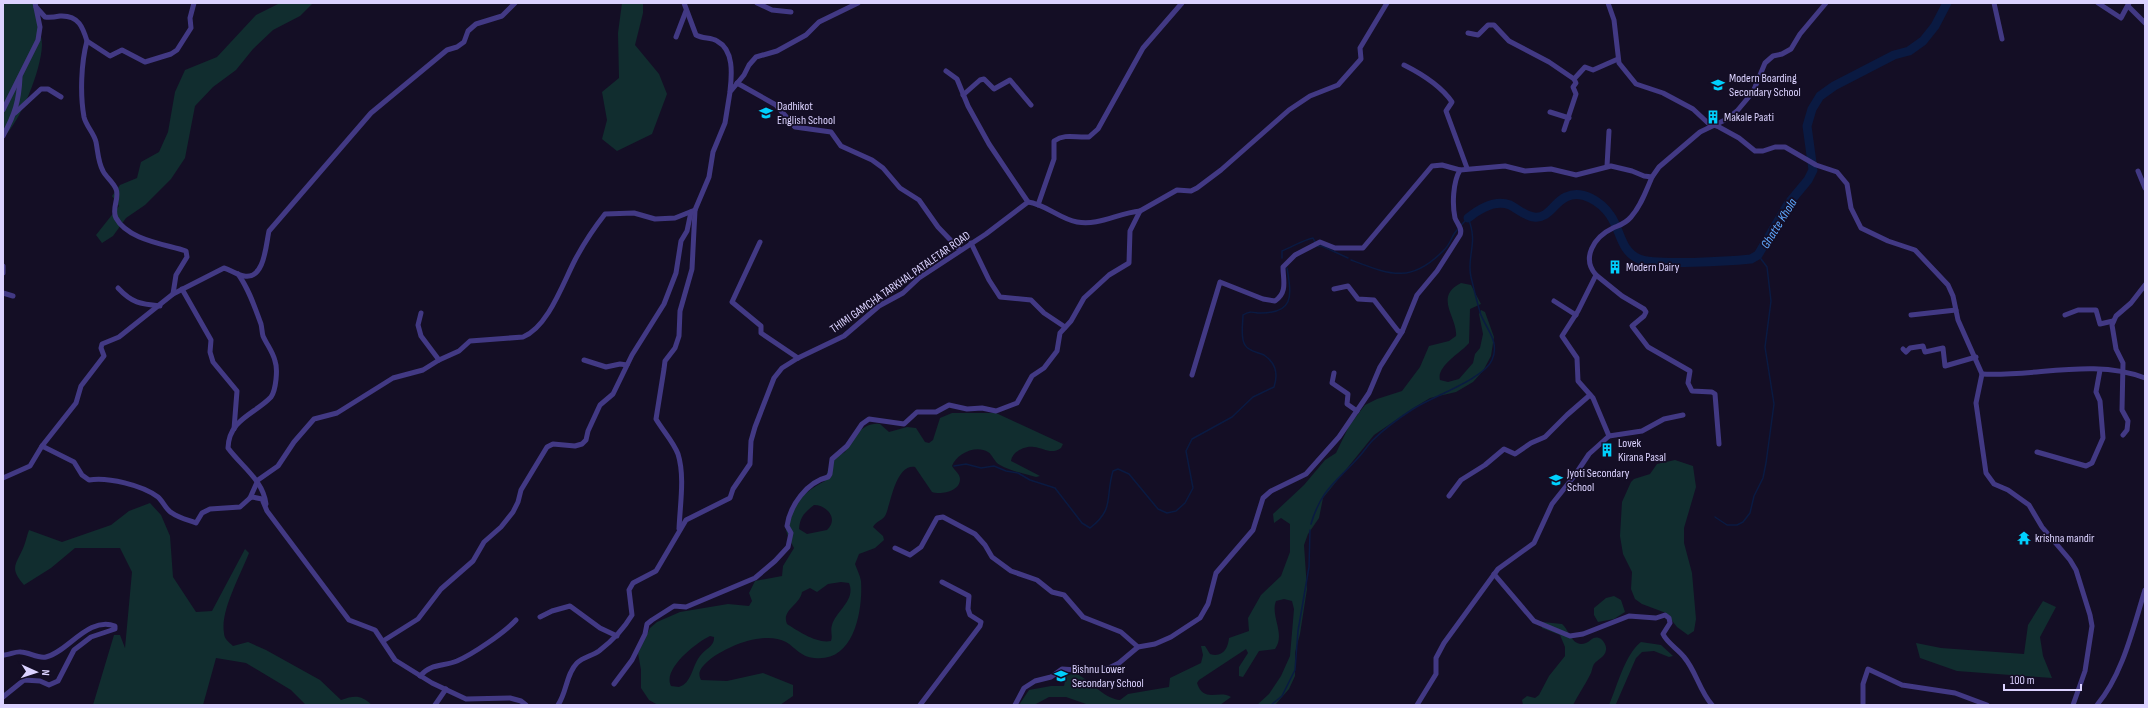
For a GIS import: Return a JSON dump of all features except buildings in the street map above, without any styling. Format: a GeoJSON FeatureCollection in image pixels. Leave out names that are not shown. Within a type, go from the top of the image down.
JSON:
{"type":"FeatureCollection","features":[{"type":"Feature","properties":{"kind":"street"},"geometry":{"type":"LineString","coordinates":[[87,41],[110,56],[122,50],[145,62],[171,54],[189,31],[190,18],[194,3]]}},
{"type":"Feature","properties":{"kind":"street"},"geometry":{"type":"LineString","coordinates":[[3,478],[30,466],[42,446],[69,414],[76,403],[81,386],[104,356],[101,348],[102,344],[119,337],[160,306],[173,294],[224,268],[247,276],[258,269],[265,255],[269,231],[372,113],[447,50],[457,47],[464,42],[468,31],[476,24],[502,16],[515,3]]}},
{"type":"Feature","properties":{"kind":"street"},"geometry":{"type":"LineString","coordinates":[[383,641],[418,619],[441,589],[474,561],[484,542],[501,527],[513,512],[518,502],[520,490],[547,447],[553,444],[575,446],[582,444],[586,440],[588,430],[600,405],[613,394],[627,365],[664,304],[676,273],[681,241],[687,231],[692,211],[709,177],[713,152],[724,123],[730,92],[732,70],[726,49],[719,42],[696,35],[684,3]]}},
{"type":"Feature","properties":{"kind":"street"},"geometry":{"type":"LineString","coordinates":[[757,3],[772,10],[791,12]]}},
{"type":"Feature","properties":{"kind":"street"},"geometry":{"type":"LineString","coordinates":[[730,92],[756,57],[777,51],[806,35],[819,22],[858,3]]}},
{"type":"Feature","properties":{"kind":"street"},"geometry":{"type":"LineString","coordinates":[[1038,205],[1054,159],[1054,141],[1060,137],[1073,135],[1089,137],[1098,129],[1143,48],[1182,3]]}},
{"type":"Feature","properties":{"kind":"street"},"geometry":{"type":"LineString","coordinates":[[946,71],[957,80],[963,95],[989,144],[1028,202],[1075,221],[1102,221],[1140,211],[1177,190],[1191,191],[1197,188],[1221,170],[1279,119],[1310,96],[1335,88],[1342,82],[1361,59],[1360,48],[1386,3]]}},
{"type":"Feature","properties":{"kind":"street"},"geometry":{"type":"LineString","coordinates":[[1608,3],[1614,20],[1618,59],[1621,67],[1640,86],[1663,93],[1693,109],[1708,123],[1739,138],[1755,151],[1763,151],[1780,146],[1816,165],[1837,172],[1847,184],[1854,218],[1861,228],[1888,241],[1915,250],[1944,279],[1953,296],[1958,320],[1976,357],[1982,374],[1976,403],[1986,473],[1994,484],[2008,490],[2029,505],[2042,527],[2070,560],[2076,570],[2090,615],[2092,626],[2085,672],[2073,705]]}},
{"type":"Feature","properties":{"kind":"street"},"geometry":{"type":"LineString","coordinates":[[1719,444],[1715,394],[1712,392],[1692,391],[1688,383],[1690,371],[1648,347],[1632,326],[1644,316],[1646,312],[1644,309],[1622,296],[1596,275],[1590,268],[1588,258],[1602,235],[1612,228],[1621,226],[1631,217],[1639,205],[1652,177],[1659,167],[1700,132],[1727,119],[1749,98],[1765,63],[1773,56],[1782,54],[1791,48],[1800,34],[1826,3]]}},
{"type":"Feature","properties":{"kind":"street"},"geometry":{"type":"LineString","coordinates":[[1994,3],[2002,39]]}},
{"type":"Feature","properties":{"kind":"street"},"geometry":{"type":"LineString","coordinates":[[2099,3],[2121,18],[2128,4],[2145,24]]}},
{"type":"Feature","properties":{"kind":"street"},"geometry":{"type":"LineString","coordinates":[[36,5],[44,17],[65,16],[79,22],[86,33],[87,41],[84,52],[82,84],[84,118],[96,140],[97,153],[102,170],[116,189],[117,196],[114,208],[116,218],[137,237],[158,242],[166,247],[186,251],[187,257],[176,275],[173,294]]}},
{"type":"Feature","properties":{"kind":"street"},"geometry":{"type":"LineString","coordinates":[[3,110],[38,40],[40,27],[36,5]]}},
{"type":"Feature","properties":{"kind":"street"},"geometry":{"type":"LineString","coordinates":[[676,37],[686,11]]}},
{"type":"Feature","properties":{"kind":"street"},"geometry":{"type":"LineString","coordinates":[[1468,33],[1478,34],[1488,26],[1494,25],[1509,41],[1549,62],[1574,79],[1576,83],[1573,87],[1576,94],[1564,130]]}},
{"type":"Feature","properties":{"kind":"street"},"geometry":{"type":"LineString","coordinates":[[1574,79],[1585,67],[1593,70],[1618,59]]}},
{"type":"Feature","properties":{"kind":"street"},"geometry":{"type":"LineString","coordinates":[[1404,65],[1428,79],[1448,96],[1452,102],[1446,110],[1467,168]]}},
{"type":"Feature","properties":{"kind":"street"},"geometry":{"type":"LineString","coordinates":[[3,136],[15,113],[19,95],[20,74]]}},
{"type":"Feature","properties":{"kind":"street"},"geometry":{"type":"LineString","coordinates":[[963,95],[980,80],[984,79],[994,89],[1010,80],[1031,105]]}},
{"type":"Feature","properties":{"kind":"street"},"geometry":{"type":"LineString","coordinates":[[737,83],[776,105],[795,127],[831,132],[841,146],[872,160],[883,168],[900,188],[919,200],[938,227],[960,250]]}},
{"type":"Feature","properties":{"kind":"street"},"geometry":{"type":"LineString","coordinates":[[15,113],[41,89],[48,89],[61,97]]}},
{"type":"Feature","properties":{"kind":"street"},"geometry":{"type":"LineString","coordinates":[[1550,112],[1569,118]]}},
{"type":"Feature","properties":{"kind":"street"},"geometry":{"type":"LineString","coordinates":[[1607,166],[1609,131]]}},
{"type":"Feature","properties":{"kind":"street"},"geometry":{"type":"LineString","coordinates":[[1192,375],[1220,282],[1263,299],[1275,301],[1281,296],[1284,287],[1283,267],[1295,254],[1320,242],[1335,248],[1363,248],[1432,166],[1442,165],[1460,170],[1467,168],[1494,169],[1505,166],[1526,171],[1551,170],[1576,175],[1595,171],[1607,166],[1652,177]]}},
{"type":"Feature","properties":{"kind":"street"},"geometry":{"type":"LineString","coordinates":[[1015,705],[1024,688],[1035,682],[1051,677],[1062,669],[1092,671],[1109,668],[1119,663],[1138,647],[1155,644],[1171,638],[1200,618],[1208,604],[1216,573],[1253,530],[1263,498],[1310,470],[1339,437],[1368,393],[1387,355],[1402,332],[1417,295],[1437,271],[1460,235],[1461,229],[1457,222],[1454,198],[1460,170]]}},
{"type":"Feature","properties":{"kind":"street"},"geometry":{"type":"LineString","coordinates":[[2138,171],[2145,188]]}},
{"type":"Feature","properties":{"kind":"street","name":"THIMI GAMCHA TARKHAL PATALETAR ROAD"},"geometry":{"type":"LineString","coordinates":[[558,705],[568,684],[570,674],[577,663],[598,652],[617,636],[632,615],[629,590],[633,583],[656,571],[686,520],[730,498],[732,489],[750,464],[751,441],[755,427],[774,378],[782,368],[798,358],[844,336],[878,306],[903,294],[919,278],[1028,202]]}},
{"type":"Feature","properties":{"kind":"street"},"geometry":{"type":"LineString","coordinates":[[42,446],[74,462],[82,475],[89,480],[98,479],[119,481],[137,487],[158,497],[172,513],[196,523],[202,513],[210,509],[240,507],[250,498],[258,480],[278,466],[294,442],[314,419],[337,413],[393,378],[423,370],[439,360],[459,351],[470,341],[523,337],[531,334],[552,306],[578,254],[593,229],[605,214],[634,213],[655,219],[675,218],[692,211]]}},
{"type":"Feature","properties":{"kind":"street"},"geometry":{"type":"LineString","coordinates":[[679,530],[680,464],[677,453],[671,441],[656,419],[664,369],[666,362],[675,348],[679,336],[680,311],[692,269],[692,211]]}},
{"type":"Feature","properties":{"kind":"street"},"geometry":{"type":"LineString","coordinates":[[614,684],[632,660],[645,634],[647,624],[652,620],[674,606],[686,607],[755,578],[775,561],[790,542],[791,533],[787,526],[792,507],[816,480],[828,477],[830,474],[832,459],[847,446],[862,424],[869,418],[904,424],[917,412],[936,412],[949,405],[967,409],[982,408],[996,411],[1013,406],[1017,403],[1032,376],[1044,368],[1057,351],[1060,333],[1071,321],[1084,298],[1109,275],[1129,263],[1128,245],[1130,231],[1140,211]]}},
{"type":"Feature","properties":{"kind":"street"},"geometry":{"type":"LineString","coordinates":[[760,242],[732,302],[761,326],[761,333],[798,358]]}},
{"type":"Feature","properties":{"kind":"street"},"geometry":{"type":"LineString","coordinates":[[971,243],[989,280],[1000,297],[1030,300],[1044,313],[1065,327]]}},
{"type":"Feature","properties":{"kind":"street"},"geometry":{"type":"LineString","coordinates":[[3,266],[3,273]]}},
{"type":"Feature","properties":{"kind":"street"},"geometry":{"type":"LineString","coordinates":[[238,274],[245,283],[262,325],[262,335],[276,362],[276,386],[272,396],[249,412],[234,429],[228,438],[228,448],[258,480],[265,492],[267,511]]}},
{"type":"Feature","properties":{"kind":"street"},"geometry":{"type":"LineString","coordinates":[[1596,275],[1576,315],[1562,336],[1577,358],[1578,381],[1590,395],[1609,436]]}},
{"type":"Feature","properties":{"kind":"street"},"geometry":{"type":"LineString","coordinates":[[2124,435],[2127,430],[2128,421],[2122,410],[2123,363],[2116,349],[2113,322],[2116,316],[2140,293],[2145,285]]}},
{"type":"Feature","properties":{"kind":"street"},"geometry":{"type":"LineString","coordinates":[[1334,289],[1348,286],[1358,299],[1374,300],[1398,331],[1402,332]]}},
{"type":"Feature","properties":{"kind":"street"},"geometry":{"type":"LineString","coordinates":[[118,288],[128,298],[136,302],[160,306]]}},
{"type":"Feature","properties":{"kind":"street"},"geometry":{"type":"LineString","coordinates":[[182,289],[211,340],[210,352],[213,362],[237,391],[234,429]]}},
{"type":"Feature","properties":{"kind":"street"},"geometry":{"type":"LineString","coordinates":[[3,293],[13,296]]}},
{"type":"Feature","properties":{"kind":"street"},"geometry":{"type":"LineString","coordinates":[[1554,301],[1576,315]]}},
{"type":"Feature","properties":{"kind":"street"},"geometry":{"type":"LineString","coordinates":[[1911,315],[1956,310]]}},
{"type":"Feature","properties":{"kind":"street"},"geometry":{"type":"LineString","coordinates":[[2065,315],[2078,310],[2096,310],[2100,324],[2113,322]]}},
{"type":"Feature","properties":{"kind":"street"},"geometry":{"type":"LineString","coordinates":[[420,313],[418,325],[421,336],[439,360]]}},
{"type":"Feature","properties":{"kind":"street"},"geometry":{"type":"LineString","coordinates":[[1903,349],[1906,352],[1910,348],[1923,346],[1925,352],[1943,348],[1945,366],[1976,357]]}},
{"type":"Feature","properties":{"kind":"street"},"geometry":{"type":"LineString","coordinates":[[584,360],[606,367],[620,364],[627,365]]}},
{"type":"Feature","properties":{"kind":"street"},"geometry":{"type":"LineString","coordinates":[[1982,374],[2019,374],[2080,369],[2123,372],[2145,378]]}},
{"type":"Feature","properties":{"kind":"street"},"geometry":{"type":"LineString","coordinates":[[2036,452],[2086,466],[2092,463],[2103,438],[2100,401],[2096,392],[2100,370]]}},
{"type":"Feature","properties":{"kind":"street"},"geometry":{"type":"LineString","coordinates":[[1334,373],[1332,383],[1348,394],[1347,404],[1357,411]]}},
{"type":"Feature","properties":{"kind":"street"},"geometry":{"type":"LineString","coordinates":[[1449,496],[1461,480],[1485,465],[1504,449],[1515,454],[1531,442],[1546,438],[1567,415],[1590,395]]}},
{"type":"Feature","properties":{"kind":"street"},"geometry":{"type":"LineString","coordinates":[[1417,705],[1436,674],[1436,658],[1444,642],[1498,569],[1534,543],[1552,504],[1575,475],[1589,454],[1609,436],[1642,432],[1664,419],[1684,415]]}},
{"type":"Feature","properties":{"kind":"street"},"geometry":{"type":"LineString","coordinates":[[250,498],[252,496],[262,499],[267,511],[349,620],[375,630],[395,660],[420,676],[466,699],[510,698],[521,701],[526,705]]}},
{"type":"Feature","properties":{"kind":"street"},"geometry":{"type":"LineString","coordinates":[[895,548],[910,554],[921,547],[936,518],[943,517],[975,534],[985,544],[992,557],[1011,571],[1036,580],[1052,592],[1064,595],[1083,617],[1121,632],[1138,647]]}},
{"type":"Feature","properties":{"kind":"street"},"geometry":{"type":"LineString","coordinates":[[1494,574],[1534,620],[1570,636],[1583,634],[1620,618],[1629,616],[1656,618],[1665,615],[1669,618],[1670,623],[1663,634],[1665,638],[1677,649],[1691,666],[1703,695],[1712,705]]}},
{"type":"Feature","properties":{"kind":"street"},"geometry":{"type":"LineString","coordinates":[[920,705],[980,626],[981,622],[970,615],[968,609],[969,596],[942,582]]}},
{"type":"Feature","properties":{"kind":"street"},"geometry":{"type":"LineString","coordinates":[[2097,705],[2113,682],[2126,649],[2145,590]]}},
{"type":"Feature","properties":{"kind":"street"},"geometry":{"type":"LineString","coordinates":[[540,617],[552,611],[570,606],[600,628],[617,636]]}},
{"type":"Feature","properties":{"kind":"street"},"geometry":{"type":"LineString","coordinates":[[420,676],[427,668],[450,663],[466,657],[509,628],[516,620]]}},
{"type":"Feature","properties":{"kind":"street"},"geometry":{"type":"LineString","coordinates":[[3,655],[21,652],[45,658],[55,653],[73,638],[94,627],[108,624],[115,626],[115,629],[91,637],[74,650],[58,681],[54,684],[49,685],[24,680],[3,697]]}},
{"type":"Feature","properties":{"kind":"street"},"geometry":{"type":"LineString","coordinates":[[1863,705],[1863,684],[1868,669],[1902,685],[1955,693],[1987,705]]}},
{"type":"Feature","properties":{"kind":"street"},"geometry":{"type":"LineString","coordinates":[[435,705],[446,689]]}},
{"type":"Feature","properties":{"kind":"green space"},"geometry":{"type":"Polygon","coordinates":[[[3,3],[34,3],[42,45],[38,68],[29,94],[17,120],[3,138],[3,3]]]}},
{"type":"Feature","properties":{"kind":"green space"},"geometry":{"type":"Polygon","coordinates":[[[280,3],[313,3],[300,16],[273,30],[253,49],[236,70],[213,87],[195,106],[185,158],[171,179],[145,205],[126,218],[113,236],[102,243],[96,235],[119,206],[112,196],[120,185],[137,178],[141,162],[159,152],[168,132],[175,92],[185,70],[217,57],[256,15],[280,3]]]}},
{"type":"Feature","properties":{"kind":"green space"},"geometry":{"type":"Polygon","coordinates":[[[622,3],[643,3],[643,13],[635,45],[659,74],[667,94],[652,134],[617,151],[602,139],[607,120],[602,92],[619,78],[618,33],[622,3]]]}},
{"type":"Feature","properties":{"kind":"green space"},"geometry":{"type":"Polygon","coordinates":[[[1461,283],[1471,285],[1481,304],[1470,309],[1469,343],[1450,360],[1442,370],[1440,380],[1448,382],[1459,379],[1473,363],[1475,354],[1480,348],[1483,334],[1479,314],[1481,310],[1485,312],[1494,337],[1491,356],[1483,371],[1473,382],[1456,392],[1430,398],[1374,435],[1323,498],[1319,518],[1308,534],[1304,545],[1307,589],[1300,634],[1295,653],[1295,676],[1289,689],[1275,705],[1257,705],[1269,694],[1281,676],[1290,656],[1294,609],[1292,601],[1284,599],[1276,601],[1275,613],[1279,637],[1275,649],[1259,651],[1243,677],[1239,676],[1239,667],[1248,653],[1246,649],[1199,680],[1197,683],[1200,689],[1208,695],[1222,694],[1231,697],[1220,705],[1089,705],[1066,697],[1049,697],[1034,705],[1019,705],[1029,690],[1051,686],[1064,686],[1067,672],[1080,676],[1110,697],[1120,700],[1128,694],[1169,687],[1170,678],[1201,663],[1203,655],[1201,646],[1205,646],[1210,654],[1218,655],[1226,649],[1229,638],[1249,631],[1248,618],[1261,595],[1281,576],[1290,552],[1290,524],[1281,518],[1274,523],[1273,514],[1304,485],[1325,460],[1336,453],[1349,426],[1365,405],[1377,399],[1402,391],[1420,367],[1429,346],[1449,341],[1456,336],[1456,329],[1448,301],[1449,295],[1453,289],[1461,283]]]}},
{"type":"Feature","properties":{"kind":"green space"},"geometry":{"type":"Polygon","coordinates":[[[952,413],[996,413],[1063,444],[1061,448],[1054,451],[1027,447],[1016,452],[1011,461],[1040,476],[1036,477],[998,464],[988,452],[983,450],[972,450],[962,454],[952,466],[960,477],[959,483],[953,490],[944,493],[932,492],[915,467],[903,471],[895,485],[885,516],[873,527],[883,536],[884,540],[875,548],[859,554],[855,564],[861,581],[860,606],[858,620],[847,644],[838,652],[828,657],[814,658],[806,656],[786,642],[777,639],[756,639],[723,651],[714,656],[700,670],[699,675],[701,680],[727,681],[763,673],[793,685],[793,696],[780,705],[658,705],[649,700],[641,688],[641,670],[638,653],[650,628],[657,622],[680,612],[728,604],[749,606],[752,601],[749,593],[755,581],[782,576],[783,566],[794,548],[786,530],[786,522],[793,507],[805,494],[825,481],[833,460],[845,452],[850,442],[858,432],[868,425],[874,424],[880,424],[889,432],[907,427],[916,428],[925,442],[929,443],[933,440],[940,418],[952,413]],[[814,505],[805,513],[800,521],[799,529],[807,534],[827,530],[832,521],[832,517],[827,510],[823,507],[814,505]],[[841,582],[828,584],[817,592],[810,588],[802,592],[801,597],[789,611],[786,619],[787,624],[820,641],[831,641],[831,629],[834,620],[850,595],[849,583],[841,582]],[[710,636],[682,657],[676,664],[671,672],[671,686],[679,687],[687,682],[697,660],[713,643],[714,637],[710,636]]]}},
{"type":"Feature","properties":{"kind":"green space"},"geometry":{"type":"Polygon","coordinates":[[[1675,460],[1693,466],[1696,487],[1684,528],[1684,543],[1692,573],[1696,619],[1694,631],[1688,635],[1677,627],[1666,613],[1642,604],[1635,599],[1631,589],[1632,572],[1623,554],[1620,536],[1622,502],[1631,482],[1634,479],[1650,474],[1657,464],[1675,460]]]}},
{"type":"Feature","properties":{"kind":"green space"},"geometry":{"type":"Polygon","coordinates":[[[150,503],[161,515],[170,536],[173,577],[196,612],[212,611],[245,549],[249,553],[225,614],[224,635],[233,646],[248,642],[266,650],[320,680],[341,700],[350,697],[358,697],[364,699],[372,705],[306,705],[291,690],[246,663],[216,658],[203,705],[93,705],[114,635],[120,635],[125,648],[132,572],[120,548],[75,548],[51,568],[24,585],[16,574],[15,566],[29,530],[62,542],[111,525],[129,511],[150,503]]]}},
{"type":"Feature","properties":{"kind":"green space"},"geometry":{"type":"Polygon","coordinates":[[[1614,596],[1621,600],[1625,612],[1614,619],[1598,622],[1594,615],[1594,608],[1606,598],[1614,596]]]}},
{"type":"Feature","properties":{"kind":"green space"},"geometry":{"type":"Polygon","coordinates":[[[2043,601],[2056,607],[2040,637],[2043,656],[2052,678],[1957,671],[1920,658],[1916,643],[1941,648],[2024,654],[2028,625],[2043,601]]]}},
{"type":"Feature","properties":{"kind":"green space"},"geometry":{"type":"Polygon","coordinates":[[[1542,622],[1562,624],[1577,643],[1586,643],[1594,638],[1597,638],[1602,640],[1605,645],[1606,648],[1603,656],[1594,664],[1591,674],[1573,705],[1523,705],[1522,700],[1527,696],[1535,698],[1539,695],[1549,676],[1565,656],[1565,647],[1560,635],[1542,628],[1542,622]]]}},
{"type":"Feature","properties":{"kind":"green space"},"geometry":{"type":"Polygon","coordinates":[[[1641,642],[1661,645],[1673,656],[1669,657],[1654,651],[1642,652],[1636,658],[1616,704],[1609,705],[1630,654],[1641,642]]]}},
{"type":"Feature","properties":{"kind":"waterway","name":"Ghatte Khola"},"geometry":{"type":"LineString","coordinates":[[1468,218],[1482,208],[1499,203],[1510,205],[1525,214],[1539,217],[1548,213],[1566,197],[1572,195],[1585,196],[1596,201],[1606,210],[1614,221],[1624,246],[1639,259],[1676,263],[1751,259],[1758,255],[1788,204],[1808,180],[1813,170],[1807,126],[1812,109],[1820,96],[1834,86],[1894,55],[1909,51],[1923,41],[1935,26],[1947,3]]}},
{"type":"Feature","properties":{"kind":"waterway"},"geometry":{"type":"LineString","coordinates":[[1311,524],[1319,503],[1324,495],[1377,436],[1421,404],[1479,374],[1487,367],[1494,354],[1494,342],[1481,315],[1471,277],[1470,263],[1472,235],[1468,218],[1453,236],[1446,248],[1432,261],[1411,272],[1400,273],[1378,270],[1351,260]]}},
{"type":"Feature","properties":{"kind":"waterway"},"geometry":{"type":"LineString","coordinates":[[1282,258],[1282,251],[1309,239],[1313,238],[1315,242]]}},
{"type":"Feature","properties":{"kind":"waterway"},"geometry":{"type":"LineString","coordinates":[[1318,246],[1322,246],[1348,258]]}},
{"type":"Feature","properties":{"kind":"waterway"},"geometry":{"type":"LineString","coordinates":[[1715,517],[1727,525],[1737,525],[1743,522],[1750,513],[1754,496],[1763,478],[1766,463],[1774,404],[1765,347],[1771,301],[1767,267],[1758,255]]}},
{"type":"Feature","properties":{"kind":"waterway"},"geometry":{"type":"LineString","coordinates":[[954,466],[966,464],[981,468],[994,466],[1006,471],[1018,473],[1030,480],[1055,488],[1082,523],[1090,528],[1103,515],[1108,502],[1113,471],[1118,469],[1129,474],[1158,509],[1167,513],[1176,511],[1185,503],[1193,488],[1186,451],[1192,439],[1232,417],[1253,397],[1274,387],[1276,374],[1271,362],[1264,355],[1249,349],[1243,342],[1243,315],[1250,312],[1270,313],[1284,307],[1288,302],[1290,295],[1287,268]]}},
{"type":"Feature","properties":{"kind":"waterway"},"geometry":{"type":"LineString","coordinates":[[1271,705],[1282,696],[1295,670],[1298,631],[1309,567],[1310,530]]}},
{"type":"Feature","properties":{"kind":"place","name":"Modern Boarding Secondary School"},"geometry":{"type":"Point","coordinates":[1718,85]}},
{"type":"Feature","properties":{"kind":"place","name":"Dadhikot English School"},"geometry":{"type":"Point","coordinates":[766,113]}},
{"type":"Feature","properties":{"kind":"place","name":"Makale Paati"},"geometry":{"type":"Point","coordinates":[1713,117]}},
{"type":"Feature","properties":{"kind":"place","name":"Modern Dairy"},"geometry":{"type":"Point","coordinates":[1615,267]}},
{"type":"Feature","properties":{"kind":"place","name":"Lovek Kirana Pasal"},"geometry":{"type":"Point","coordinates":[1607,450]}},
{"type":"Feature","properties":{"kind":"place","name":"Jyoti Secondary School"},"geometry":{"type":"Point","coordinates":[1556,480]}},
{"type":"Feature","properties":{"kind":"place","name":"krishna mandir"},"geometry":{"type":"Point","coordinates":[2024,538]}},
{"type":"Feature","properties":{"kind":"place","name":"Bishnu Lower Secondary School"},"geometry":{"type":"Point","coordinates":[1061,676]}}]}
